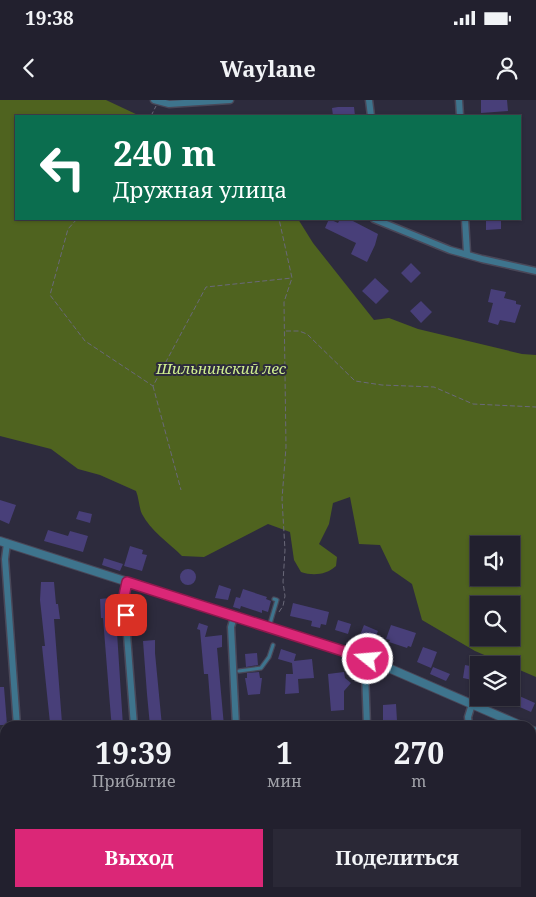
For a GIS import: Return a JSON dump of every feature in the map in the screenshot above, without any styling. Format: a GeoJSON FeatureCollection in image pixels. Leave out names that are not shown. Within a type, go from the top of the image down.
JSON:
{"type":"FeatureCollection","features":[{"type":"Feature","properties":{"kind":"street"},"geometry":{"type":"LineString","coordinates":[[157,100],[176,104],[230,100]]}},
{"type":"Feature","properties":{"kind":"street"},"geometry":{"type":"LineString","coordinates":[[370,100],[371,115]]}},
{"type":"Feature","properties":{"kind":"street"},"geometry":{"type":"LineString","coordinates":[[459,100],[460,115]]}},
{"type":"Feature","properties":{"kind":"street"},"geometry":{"type":"LineString","coordinates":[[376,220],[450,250],[536,271]]}},
{"type":"Feature","properties":{"kind":"street"},"geometry":{"type":"LineString","coordinates":[[465,220],[467,254]]}},
{"type":"Feature","properties":{"kind":"street"},"geometry":{"type":"LineString","coordinates":[[17,721],[3,542],[368,659],[470,703]]}},
{"type":"Feature","properties":{"kind":"street"},"geometry":{"type":"LineString","coordinates":[[127,582],[124,596],[134,721]]}},
{"type":"Feature","properties":{"kind":"street"},"geometry":{"type":"LineString","coordinates":[[234,617],[231,627],[236,721]]}},
{"type":"Feature","properties":{"kind":"street"},"geometry":{"type":"LineString","coordinates":[[367,721],[365,672],[368,659]]}},
{"type":"Feature","properties":{"kind":"street"},"geometry":{"type":"LineString","coordinates":[[468,721],[471,706]]}},
{"type":"Feature","properties":{"kind":"street"},"geometry":{"type":"LineString","coordinates":[[477,706],[511,721]]}},
{"type":"Feature","properties":{"kind":"lane"},"geometry":{"type":"LineString","coordinates":[[269,628],[277,600],[274,599]]}},
{"type":"Feature","properties":{"kind":"lane"},"geometry":{"type":"LineString","coordinates":[[239,671],[262,668],[269,657],[273,645]]}},
{"type":"Feature","properties":{"kind":"path"},"geometry":{"type":"LineString","coordinates":[[151,115],[157,100]]}},
{"type":"Feature","properties":{"kind":"path"},"geometry":{"type":"LineString","coordinates":[[76,220],[68,229],[50,295],[85,341],[153,386],[182,490]]}},
{"type":"Feature","properties":{"kind":"path"},"geometry":{"type":"LineString","coordinates":[[272,617],[283,606],[285,596],[282,499],[286,447],[284,302],[292,278],[279,220]]}},
{"type":"Feature","properties":{"kind":"path"},"geometry":{"type":"LineString","coordinates":[[153,386],[206,287],[292,278]]}},
{"type":"Feature","properties":{"kind":"path"},"geometry":{"type":"LineString","coordinates":[[285,331],[299,331],[307,334],[355,381],[382,385],[434,386],[473,404],[536,407]]}},
{"type":"Feature","properties":{"kind":"green space","name":"Шильнинский лес"},"geometry":{"type":"Polygon","coordinates":[[[0,100],[106,100],[138,115],[15,115],[15,220],[299,220],[313,243],[374,320],[389,318],[418,329],[522,354],[536,355],[536,677],[520,670],[520,656],[487,656],[422,620],[412,584],[392,570],[380,545],[359,544],[350,497],[333,503],[329,524],[319,544],[337,557],[336,566],[324,573],[310,574],[301,572],[294,560],[290,532],[268,524],[204,557],[182,556],[145,520],[136,491],[100,475],[78,469],[51,449],[0,436],[0,100]]]}},
{"type":"Feature","properties":{"kind":"building"},"geometry":{"type":"Polygon","coordinates":[[[481,100],[507,100],[508,111],[481,113],[481,100]]]}},
{"type":"Feature","properties":{"kind":"building"},"geometry":{"type":"Polygon","coordinates":[[[354,107],[355,115],[333,115],[332,108],[354,107]]]}},
{"type":"Feature","properties":{"kind":"building"},"geometry":{"type":"Polygon","coordinates":[[[329,220],[338,223],[340,220],[351,220],[378,234],[367,262],[351,254],[356,243],[325,228],[329,220]]]}},
{"type":"Feature","properties":{"kind":"building"},"geometry":{"type":"Polygon","coordinates":[[[486,220],[501,220],[501,229],[486,230],[486,220]]]}},
{"type":"Feature","properties":{"kind":"building"},"geometry":{"type":"Polygon","coordinates":[[[411,263],[421,273],[411,283],[401,273],[411,263]]]}},
{"type":"Feature","properties":{"kind":"building"},"geometry":{"type":"Polygon","coordinates":[[[375,278],[389,291],[376,304],[362,291],[375,278]]]}},
{"type":"Feature","properties":{"kind":"building"},"geometry":{"type":"Polygon","coordinates":[[[491,289],[506,292],[504,298],[516,301],[516,304],[521,305],[515,323],[500,320],[498,325],[488,322],[493,303],[488,302],[491,289]]]}},
{"type":"Feature","properties":{"kind":"building"},"geometry":{"type":"Polygon","coordinates":[[[421,301],[432,312],[421,323],[410,311],[421,301]]]}},
{"type":"Feature","properties":{"kind":"building"},"geometry":{"type":"Polygon","coordinates":[[[0,500],[16,505],[9,524],[0,520],[0,500]]]}},
{"type":"Feature","properties":{"kind":"building"},"geometry":{"type":"Polygon","coordinates":[[[79,511],[92,514],[90,523],[76,519],[79,511]]]}},
{"type":"Feature","properties":{"kind":"building"},"geometry":{"type":"Polygon","coordinates":[[[48,530],[68,536],[70,531],[88,536],[83,552],[44,541],[48,530]]]}},
{"type":"Feature","properties":{"kind":"building"},"geometry":{"type":"Polygon","coordinates":[[[130,546],[143,550],[142,554],[147,555],[142,571],[124,566],[130,546]]]}},
{"type":"Feature","properties":{"kind":"building"},"geometry":{"type":"Polygon","coordinates":[[[104,558],[123,564],[120,571],[102,565],[104,558]]]}},
{"type":"Feature","properties":{"kind":"building"},"geometry":{"type":"Polygon","coordinates":[[[188,569],[194,571],[196,577],[194,583],[188,585],[182,583],[180,577],[182,571],[188,569]]]}},
{"type":"Feature","properties":{"kind":"building"},"geometry":{"type":"Polygon","coordinates":[[[41,582],[54,582],[56,604],[58,604],[60,619],[54,619],[62,721],[50,721],[42,646],[45,646],[40,600],[41,582]]]}},
{"type":"Feature","properties":{"kind":"building"},"geometry":{"type":"Polygon","coordinates":[[[219,585],[231,589],[228,600],[215,598],[219,585]]]}},
{"type":"Feature","properties":{"kind":"building"},"geometry":{"type":"Polygon","coordinates":[[[243,589],[267,597],[266,599],[271,601],[268,612],[262,610],[262,613],[241,606],[240,609],[233,607],[236,597],[240,598],[243,589]]]}},
{"type":"Feature","properties":{"kind":"building"},"geometry":{"type":"Polygon","coordinates":[[[109,598],[109,602],[115,601],[123,721],[111,721],[100,599],[109,598]]]}},
{"type":"Feature","properties":{"kind":"building"},"geometry":{"type":"Polygon","coordinates":[[[293,603],[329,612],[326,625],[321,624],[320,628],[311,626],[312,621],[290,616],[293,603]]]}},
{"type":"Feature","properties":{"kind":"building"},"geometry":{"type":"Polygon","coordinates":[[[338,620],[351,624],[348,634],[335,630],[338,620]]]}},
{"type":"Feature","properties":{"kind":"building"},"geometry":{"type":"Polygon","coordinates":[[[199,623],[208,626],[205,637],[222,635],[222,647],[217,648],[224,721],[212,721],[208,674],[204,674],[200,630],[197,629],[199,623]]]}},
{"type":"Feature","properties":{"kind":"building"},"geometry":{"type":"Polygon","coordinates":[[[364,625],[378,631],[372,645],[358,640],[364,625]]]}},
{"type":"Feature","properties":{"kind":"building"},"geometry":{"type":"Polygon","coordinates":[[[391,625],[416,633],[411,647],[408,646],[407,648],[389,642],[390,640],[386,639],[391,625]]]}},
{"type":"Feature","properties":{"kind":"building"},"geometry":{"type":"Polygon","coordinates":[[[155,640],[162,721],[150,721],[143,641],[155,640]]]}},
{"type":"Feature","properties":{"kind":"building"},"geometry":{"type":"Polygon","coordinates":[[[423,647],[437,652],[431,668],[417,662],[423,647]]]}},
{"type":"Feature","properties":{"kind":"building"},"geometry":{"type":"Polygon","coordinates":[[[281,649],[296,654],[294,661],[312,659],[314,678],[298,679],[299,693],[285,694],[286,674],[293,674],[292,663],[278,659],[281,649]]]}},
{"type":"Feature","properties":{"kind":"building"},"geometry":{"type":"Polygon","coordinates":[[[257,653],[258,665],[246,667],[245,654],[257,653]]]}},
{"type":"Feature","properties":{"kind":"building"},"geometry":{"type":"Polygon","coordinates":[[[465,665],[470,666],[470,680],[463,678],[465,665]]]}},
{"type":"Feature","properties":{"kind":"building"},"geometry":{"type":"Polygon","coordinates":[[[433,667],[450,674],[446,681],[430,674],[433,667]]]}},
{"type":"Feature","properties":{"kind":"building"},"geometry":{"type":"Polygon","coordinates":[[[259,672],[260,678],[262,678],[260,694],[248,695],[245,678],[247,678],[247,673],[259,672]]]}},
{"type":"Feature","properties":{"kind":"building"},"geometry":{"type":"Polygon","coordinates":[[[344,672],[345,678],[351,683],[344,691],[344,710],[331,711],[328,674],[344,672]]]}},
{"type":"Feature","properties":{"kind":"building"},"geometry":{"type":"Polygon","coordinates":[[[0,687],[4,687],[7,721],[0,721],[0,687]]]}},
{"type":"Feature","properties":{"kind":"building"},"geometry":{"type":"Polygon","coordinates":[[[520,696],[535,703],[531,712],[518,706],[520,706],[520,696]]]}},
{"type":"Feature","properties":{"kind":"building"},"geometry":{"type":"Polygon","coordinates":[[[396,704],[397,721],[383,721],[383,705],[396,704]]]}},
{"type":"Feature","properties":{"kind":"route"},"geometry":{"type":"LineString","coordinates":[[126,615],[124,596],[127,582],[368,659]]}}]}
